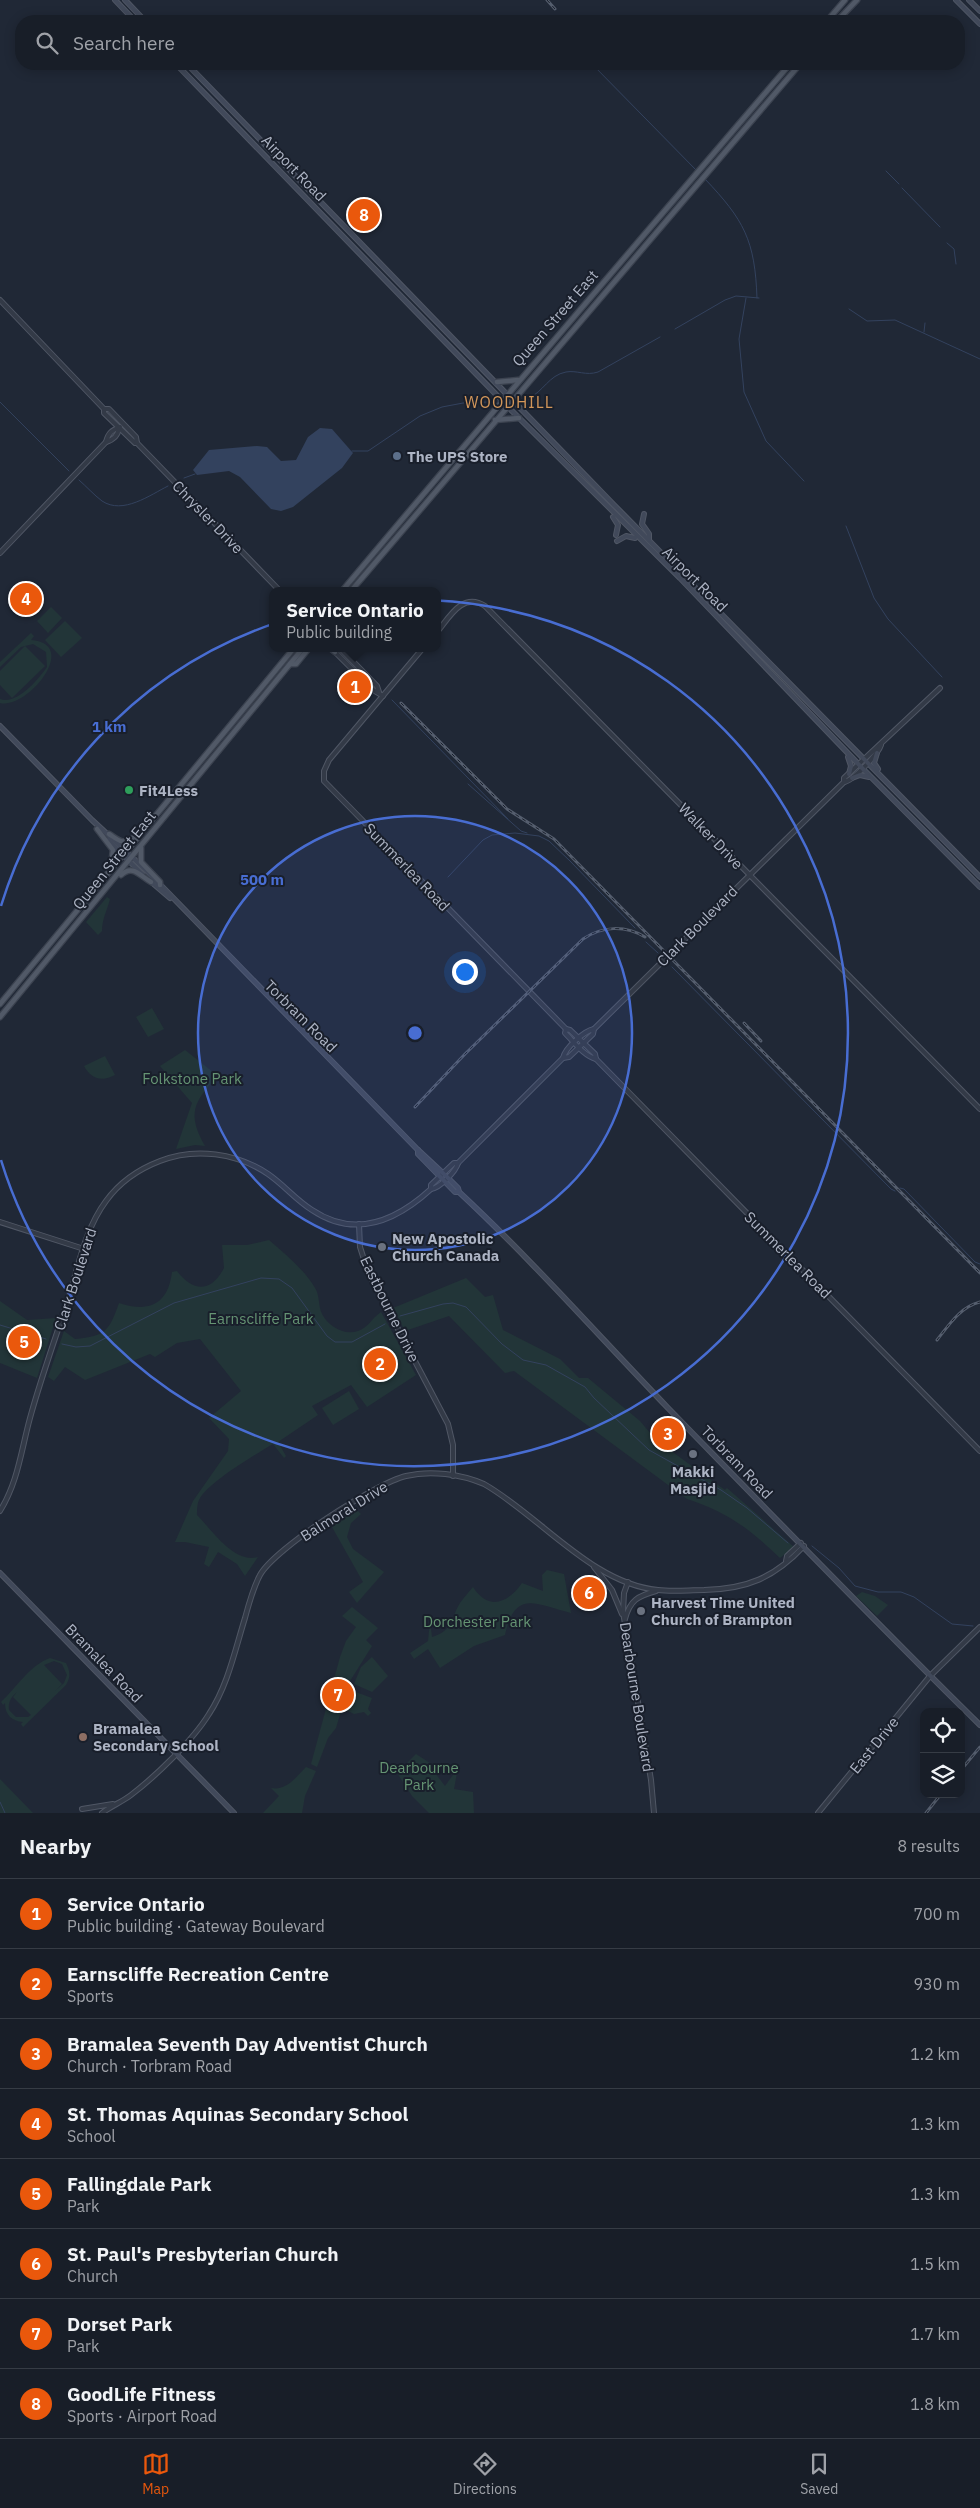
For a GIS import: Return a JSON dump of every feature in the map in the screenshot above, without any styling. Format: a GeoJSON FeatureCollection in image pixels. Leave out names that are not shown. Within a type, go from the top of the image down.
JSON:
{"type":"FeatureCollection","features":[{"type":"Feature","properties":{"kind":"main road"},"geometry":{"type":"LineString","coordinates":[[115,0],[129,15]]}},
{"type":"Feature","properties":{"kind":"main road"},"geometry":{"type":"LineString","coordinates":[[125,0],[139,15]]}},
{"type":"Feature","properties":{"kind":"main road"},"geometry":{"type":"LineString","coordinates":[[832,15],[845,0]]}},
{"type":"Feature","properties":{"kind":"main road"},"geometry":{"type":"LineString","coordinates":[[843,15],[857,0]]}},
{"type":"Feature","properties":{"kind":"main road"},"geometry":{"type":"LineString","coordinates":[[956,0],[980,24]]}},
{"type":"Feature","properties":{"kind":"main road"},"geometry":{"type":"LineString","coordinates":[[969,0],[980,11]]}},
{"type":"Feature","properties":{"kind":"main road","name":"Airport Road"},"geometry":{"type":"LineString","coordinates":[[182,70],[519,418],[641,542],[680,578],[860,766],[980,887]]}},
{"type":"Feature","properties":{"kind":"main road","name":"Airport Road"},"geometry":{"type":"LineString","coordinates":[[193,70],[402,282],[649,540],[980,878]]}},
{"type":"Feature","properties":{"kind":"main road","name":"Queen Street East"},"geometry":{"type":"LineString","coordinates":[[714,160],[785,70]]}},
{"type":"Feature","properties":{"kind":"main road","name":"Queen Street East"},"geometry":{"type":"LineString","coordinates":[[355,587],[697,180],[795,70]]}},
{"type":"Feature","properties":{"kind":"main road","name":"Queen Street East"},"geometry":{"type":"LineString","coordinates":[[345,587],[519,379],[697,180]]}},
{"type":"Feature","properties":{"kind":"main road"},"geometry":{"type":"LineString","coordinates":[[394,288],[402,282]]}},
{"type":"Feature","properties":{"kind":"main road"},"geometry":{"type":"LineString","coordinates":[[577,324],[577,320],[583,313],[581,308]]}},
{"type":"Feature","properties":{"kind":"main road"},"geometry":{"type":"LineString","coordinates":[[497,382],[519,379]]}},
{"type":"Feature","properties":{"kind":"main road"},"geometry":{"type":"LineString","coordinates":[[495,420],[519,418]]}},
{"type":"Feature","properties":{"kind":"main road"},"geometry":{"type":"LineString","coordinates":[[610,511],[618,525],[616,535]]}},
{"type":"Feature","properties":{"kind":"main road"},"geometry":{"type":"LineString","coordinates":[[644,514],[642,524],[649,534],[649,540]]}},
{"type":"Feature","properties":{"kind":"main road"},"geometry":{"type":"LineString","coordinates":[[617,541],[631,536],[641,542]]}},
{"type":"Feature","properties":{"kind":"main road"},"geometry":{"type":"LineString","coordinates":[[287,656],[288,652]]}},
{"type":"Feature","properties":{"kind":"main road","name":"Queen Street East"},"geometry":{"type":"LineString","coordinates":[[0,1004],[290,652]]}},
{"type":"Feature","properties":{"kind":"main road","name":"Queen Street East"},"geometry":{"type":"LineString","coordinates":[[0,1017],[300,652]]}},
{"type":"Feature","properties":{"kind":"main road"},"geometry":{"type":"LineString","coordinates":[[290,664],[296,664],[305,652]]}},
{"type":"Feature","properties":{"kind":"main road","name":"Torbram Road"},"geometry":{"type":"LineString","coordinates":[[0,726],[92,820],[109,834],[151,882],[170,898],[443,1177],[458,1188],[459,1192],[522,1253],[666,1406],[802,1544],[872,1620],[980,1725]]}},
{"type":"Feature","properties":{"kind":"main road"},"geometry":{"type":"LineString","coordinates":[[844,749],[843,752],[851,762],[848,774]]}},
{"type":"Feature","properties":{"kind":"main road"},"geometry":{"type":"LineString","coordinates":[[877,753],[874,764],[884,779]]}},
{"type":"Feature","properties":{"kind":"main road"},"geometry":{"type":"LineString","coordinates":[[852,778],[865,775],[876,782]]}},
{"type":"Feature","properties":{"kind":"main road","name":"Torbram Road"},"geometry":{"type":"LineString","coordinates":[[92,820],[97,829],[124,852]]}},
{"type":"Feature","properties":{"kind":"main road"},"geometry":{"type":"LineString","coordinates":[[109,834],[120,842],[126,842],[131,840],[143,826],[146,826]]}},
{"type":"Feature","properties":{"kind":"main road"},"geometry":{"type":"LineString","coordinates":[[97,829],[112,850],[112,863],[105,876]]}},
{"type":"Feature","properties":{"kind":"main road"},"geometry":{"type":"LineString","coordinates":[[149,836],[140,850],[140,860],[160,882],[160,885]]}},
{"type":"Feature","properties":{"kind":"main road","name":"Torbram Road"},"geometry":{"type":"LineString","coordinates":[[130,859],[160,885],[170,898]]}},
{"type":"Feature","properties":{"kind":"main road"},"geometry":{"type":"LineString","coordinates":[[102,893],[106,892],[128,870],[138,872],[151,882]]}},
{"type":"Feature","properties":{"kind":"main road","name":"Bramalea Road"},"geometry":{"type":"LineString","coordinates":[[0,1572],[234,1813]]}},
{"type":"Feature","properties":{"kind":"street","name":"Chrysler Drive"},"geometry":{"type":"LineString","coordinates":[[0,300],[104,409],[104,413],[137,443],[276,587]]}},
{"type":"Feature","properties":{"kind":"street","name":"Chrysler Drive"},"geometry":{"type":"LineString","coordinates":[[104,409],[109,409],[136,437],[137,443]]}},
{"type":"Feature","properties":{"kind":"street"},"geometry":{"type":"LineString","coordinates":[[0,553],[106,442],[112,440],[123,424]]}},
{"type":"Feature","properties":{"kind":"street","name":"Walker Drive"},"geometry":{"type":"LineString","coordinates":[[441,628],[463,603],[473,601],[485,606],[980,1109]]}},
{"type":"Feature","properties":{"kind":"street"},"geometry":{"type":"LineString","coordinates":[[335,652],[372,690],[381,694]]}},
{"type":"Feature","properties":{"kind":"street"},"geometry":{"type":"LineString","coordinates":[[344,652],[377,686],[381,694]]}},
{"type":"Feature","properties":{"kind":"street"},"geometry":{"type":"LineString","coordinates":[[381,694],[419,652]]}},
{"type":"Feature","properties":{"kind":"street","name":"Clark Boulevard"},"geometry":{"type":"LineString","coordinates":[[866,761],[940,688]]}},
{"type":"Feature","properties":{"kind":"street","name":"Summerlea Road"},"geometry":{"type":"LineString","coordinates":[[381,694],[325,766],[326,786],[566,1029],[570,1030],[595,1054],[596,1059],[980,1451]]}},
{"type":"Feature","properties":{"kind":"street","name":"Clark Boulevard"},"geometry":{"type":"LineString","coordinates":[[844,782],[844,778],[848,774],[877,753],[881,745]]}},
{"type":"Feature","properties":{"kind":"street","name":"Clark Boulevard"},"geometry":{"type":"LineString","coordinates":[[0,1511],[17,1475],[29,1420],[96,1216],[120,1186],[158,1162],[192,1154],[229,1157],[255,1166],[320,1216],[340,1222],[359,1224],[378,1222],[400,1214],[430,1189],[435,1188],[443,1177],[458,1166],[458,1163],[564,1058],[569,1057],[593,1034],[594,1029],[748,875],[844,782],[852,778],[860,766]]}},
{"type":"Feature","properties":{"kind":"street","name":"Summerlea Road"},"geometry":{"type":"LineString","coordinates":[[566,1029],[565,1033],[574,1043],[590,1058],[596,1059]]}},
{"type":"Feature","properties":{"kind":"street","name":"Clark Boulevard"},"geometry":{"type":"LineString","coordinates":[[564,1058],[564,1054],[579,1038],[588,1030],[594,1029]]}},
{"type":"Feature","properties":{"kind":"street"},"geometry":{"type":"LineString","coordinates":[[0,1222],[84,1249]]}},
{"type":"Feature","properties":{"kind":"street","name":"Eastbourne Drive"},"geometry":{"type":"LineString","coordinates":[[359,1224],[360,1248],[368,1272],[448,1424],[454,1445],[453,1476]]}},
{"type":"Feature","properties":{"kind":"street","name":"Balmoral Drive"},"geometry":{"type":"LineString","coordinates":[[102,1813],[132,1794],[200,1728],[217,1701],[226,1679],[256,1583],[273,1557],[387,1483],[413,1475],[453,1476],[477,1481],[492,1488],[590,1562],[628,1582],[657,1590],[724,1590],[743,1587],[764,1578],[786,1561],[787,1556],[802,1544]]}},
{"type":"Feature","properties":{"kind":"street"},"geometry":{"type":"LineString","coordinates":[[590,1562],[612,1590],[624,1621]]}},
{"type":"Feature","properties":{"kind":"street","name":"Dearbourne Boulevard"},"geometry":{"type":"LineString","coordinates":[[628,1582],[624,1598],[624,1621],[651,1780],[654,1813]]}},
{"type":"Feature","properties":{"kind":"street"},"geometry":{"type":"LineString","coordinates":[[624,1621],[628,1608],[635,1598],[657,1590]]}},
{"type":"Feature","properties":{"kind":"street"},"geometry":{"type":"LineString","coordinates":[[930,1676],[980,1627]]}},
{"type":"Feature","properties":{"kind":"street","name":"East Drive"},"geometry":{"type":"LineString","coordinates":[[818,1813],[930,1676]]}},
{"type":"Feature","properties":{"kind":"street"},"geometry":{"type":"LineString","coordinates":[[82,1809],[118,1803]]}},
{"type":"Feature","properties":{"kind":"green space"},"geometry":{"type":"Polygon","coordinates":[[[51,607],[62,618],[48,633],[37,621],[51,607]]]}},
{"type":"Feature","properties":{"kind":"green space"},"geometry":{"type":"Polygon","coordinates":[[[65,621],[82,638],[61,657],[45,640],[65,621]]]}},
{"type":"Feature","properties":{"kind":"green space"},"geometry":{"type":"Polygon","coordinates":[[[31,633],[34,636],[31,640],[45,644],[51,653],[50,664],[44,676],[35,687],[23,697],[11,702],[0,703],[0,699],[7,700],[20,695],[47,667],[46,652],[33,644],[21,647],[0,667],[0,662],[31,633]]]}},
{"type":"Feature","properties":{"kind":"green space"},"geometry":{"type":"Polygon","coordinates":[[[25,646],[45,666],[12,698],[0,685],[0,671],[25,646]]]}},
{"type":"Feature","properties":{"kind":"green space"},"geometry":{"type":"Polygon","coordinates":[[[107,897],[110,899],[102,931],[98,935],[86,922],[107,897]]]}},
{"type":"Feature","properties":{"kind":"green space"},"geometry":{"type":"Polygon","coordinates":[[[152,1008],[164,1029],[148,1037],[136,1017],[152,1008]]]}},
{"type":"Feature","properties":{"kind":"green space","name":"Folkstone Park"},"geometry":{"type":"Polygon","coordinates":[[[185,1050],[218,1076],[203,1093],[195,1109],[196,1125],[205,1146],[195,1145],[176,1149],[192,1103],[160,1066],[185,1050]]]}},
{"type":"Feature","properties":{"kind":"green space"},"geometry":{"type":"Polygon","coordinates":[[[105,1056],[115,1075],[101,1079],[90,1074],[84,1066],[105,1056]]]}},
{"type":"Feature","properties":{"kind":"green space","name":"Earnscliffe Park"},"geometry":{"type":"Polygon","coordinates":[[[269,1240],[294,1262],[311,1281],[317,1291],[322,1314],[332,1326],[347,1332],[358,1331],[365,1328],[381,1312],[416,1375],[367,1407],[351,1385],[312,1406],[318,1415],[278,1442],[286,1456],[284,1458],[273,1444],[233,1469],[204,1493],[198,1502],[197,1515],[232,1551],[240,1556],[258,1557],[245,1576],[237,1564],[218,1552],[209,1567],[204,1564],[209,1547],[175,1542],[193,1501],[228,1451],[229,1439],[209,1418],[241,1391],[200,1339],[177,1343],[155,1357],[150,1354],[85,1380],[65,1367],[54,1381],[48,1377],[64,1331],[75,1339],[100,1334],[109,1326],[119,1303],[140,1307],[148,1306],[162,1299],[170,1283],[172,1272],[177,1271],[189,1283],[202,1287],[213,1282],[224,1268],[222,1245],[247,1245],[269,1240]]]}},
{"type":"Feature","properties":{"kind":"green space"},"geometry":{"type":"Polygon","coordinates":[[[466,1278],[485,1297],[493,1295],[503,1330],[560,1359],[579,1378],[588,1378],[640,1421],[656,1440],[725,1490],[727,1488],[794,1547],[780,1558],[737,1522],[687,1499],[514,1371],[505,1373],[449,1316],[405,1331],[393,1308],[466,1278]]]}},
{"type":"Feature","properties":{"kind":"green space"},"geometry":{"type":"Polygon","coordinates":[[[0,1301],[27,1320],[56,1318],[37,1378],[0,1363],[0,1301]]]}},
{"type":"Feature","properties":{"kind":"green space"},"geometry":{"type":"Polygon","coordinates":[[[349,1391],[359,1409],[333,1425],[322,1408],[349,1391]]]}},
{"type":"Feature","properties":{"kind":"green space"},"geometry":{"type":"Polygon","coordinates":[[[355,1508],[361,1514],[351,1523],[347,1537],[353,1549],[384,1572],[357,1603],[349,1592],[363,1582],[332,1527],[355,1508]]]}},
{"type":"Feature","properties":{"kind":"green space","name":"Dorchester Park"},"geometry":{"type":"Polygon","coordinates":[[[547,1570],[564,1574],[571,1613],[537,1604],[528,1603],[521,1605],[514,1611],[509,1620],[505,1635],[474,1646],[440,1668],[428,1649],[414,1659],[410,1653],[428,1641],[430,1621],[432,1637],[448,1627],[460,1603],[473,1587],[479,1595],[492,1602],[505,1599],[517,1590],[522,1583],[543,1591],[542,1575],[547,1570]]]}},
{"type":"Feature","properties":{"kind":"green space"},"geometry":{"type":"Polygon","coordinates":[[[862,1592],[875,1596],[888,1605],[877,1616],[856,1596],[862,1592]]]}},
{"type":"Feature","properties":{"kind":"green space"},"geometry":{"type":"Polygon","coordinates":[[[352,1607],[378,1628],[366,1640],[372,1646],[350,1681],[336,1728],[328,1738],[317,1767],[311,1764],[340,1657],[346,1641],[356,1627],[342,1616],[352,1607]]]}},
{"type":"Feature","properties":{"kind":"green space"},"geometry":{"type":"Polygon","coordinates":[[[372,1657],[388,1676],[372,1692],[354,1684],[361,1667],[372,1657]]]}},
{"type":"Feature","properties":{"kind":"green space"},"geometry":{"type":"Polygon","coordinates":[[[50,1658],[66,1663],[69,1679],[66,1685],[23,1727],[21,1724],[23,1722],[10,1717],[6,1711],[5,1703],[3,1705],[1,1702],[30,1671],[50,1658]],[[54,1661],[44,1665],[62,1684],[55,1691],[64,1683],[67,1675],[62,1664],[54,1661]],[[17,1692],[10,1700],[9,1710],[16,1717],[28,1717],[31,1715],[13,1697],[17,1692]]]}},
{"type":"Feature","properties":{"kind":"green space"},"geometry":{"type":"Polygon","coordinates":[[[353,1691],[372,1698],[368,1709],[371,1713],[368,1716],[364,1712],[354,1714],[346,1710],[353,1691]]]}},
{"type":"Feature","properties":{"kind":"green space","name":"Dearbourne Park"},"geometry":{"type":"Polygon","coordinates":[[[416,1754],[433,1765],[435,1773],[445,1786],[455,1772],[457,1773],[454,1789],[473,1792],[474,1813],[429,1813],[412,1796],[397,1773],[416,1754]]]}},
{"type":"Feature","properties":{"kind":"green space"},"geometry":{"type":"Polygon","coordinates":[[[306,1767],[316,1771],[305,1796],[302,1813],[263,1813],[279,1796],[271,1788],[286,1785],[295,1779],[306,1767]]]}},
{"type":"Feature","properties":{"kind":"green space"},"geometry":{"type":"Polygon","coordinates":[[[0,1779],[32,1812],[33,1813],[0,1813],[0,1779]]]}},
{"type":"Feature","properties":{"kind":"water"},"geometry":{"type":"Polygon","coordinates":[[[320,428],[332,429],[353,453],[342,468],[293,507],[281,511],[271,509],[240,477],[229,471],[197,475],[193,470],[209,450],[257,446],[267,447],[281,461],[296,460],[308,437],[320,428]]]}},
{"type":"Feature","properties":{"kind":"waterway"},"geometry":{"type":"LineString","coordinates":[[598,70],[697,171]]}},
{"type":"Feature","properties":{"kind":"waterway"},"geometry":{"type":"LineString","coordinates":[[886,171],[899,184]]}},
{"type":"Feature","properties":{"kind":"waterway"},"geometry":{"type":"LineString","coordinates":[[705,179],[729,207],[745,232],[754,261],[757,298]]}},
{"type":"Feature","properties":{"kind":"waterway"},"geometry":{"type":"LineString","coordinates":[[902,188],[940,227]]}},
{"type":"Feature","properties":{"kind":"waterway"},"geometry":{"type":"LineString","coordinates":[[947,243],[954,249],[956,264]]}},
{"type":"Feature","properties":{"kind":"waterway"},"geometry":{"type":"LineString","coordinates":[[675,329],[725,300],[736,296],[759,298]]}},
{"type":"Feature","properties":{"kind":"waterway"},"geometry":{"type":"LineString","coordinates":[[746,298],[739,339],[744,392],[766,441],[804,481]]}},
{"type":"Feature","properties":{"kind":"waterway"},"geometry":{"type":"LineString","coordinates":[[849,309],[867,321],[895,320],[980,359]]}},
{"type":"Feature","properties":{"kind":"waterway"},"geometry":{"type":"LineString","coordinates":[[924,332],[925,323]]}},
{"type":"Feature","properties":{"kind":"waterway"},"geometry":{"type":"LineString","coordinates":[[529,398],[555,376],[566,372],[598,372],[660,337]]}},
{"type":"Feature","properties":{"kind":"waterway"},"geometry":{"type":"LineString","coordinates":[[0,402],[69,471]]}},
{"type":"Feature","properties":{"kind":"waterway"},"geometry":{"type":"LineString","coordinates":[[352,451],[368,451],[420,416],[442,407],[463,403],[488,402]]}},
{"type":"Feature","properties":{"kind":"waterway"},"geometry":{"type":"LineString","coordinates":[[184,478],[195,474]]}},
{"type":"Feature","properties":{"kind":"waterway"},"geometry":{"type":"LineString","coordinates":[[79,480],[102,501],[110,505],[119,506],[136,502],[168,486]]}},
{"type":"Feature","properties":{"kind":"waterway"},"geometry":{"type":"LineString","coordinates":[[846,526],[874,598],[888,619],[942,677]]}},
{"type":"Feature","properties":{"kind":"waterway"},"geometry":{"type":"LineString","coordinates":[[392,700],[508,819]]}},
{"type":"Feature","properties":{"kind":"waterway"},"geometry":{"type":"LineString","coordinates":[[468,784],[521,831],[527,833]]}},
{"type":"Feature","properties":{"kind":"waterway"},"geometry":{"type":"LineString","coordinates":[[448,877],[483,840],[492,835],[515,833],[539,836],[549,841],[570,861],[635,928]]}},
{"type":"Feature","properties":{"kind":"waterway"},"geometry":{"type":"LineString","coordinates":[[646,942],[658,953]]}},
{"type":"Feature","properties":{"kind":"waterway"},"geometry":{"type":"LineString","coordinates":[[672,967],[895,1191]]}},
{"type":"Feature","properties":{"kind":"waterway"},"geometry":{"type":"LineString","coordinates":[[900,1188],[904,1189],[975,1262],[980,1264]]}},
{"type":"Feature","properties":{"kind":"waterway"},"geometry":{"type":"LineString","coordinates":[[62,1344],[76,1347],[90,1346],[174,1303],[261,1278],[279,1279],[292,1288],[327,1336],[335,1342],[352,1342],[385,1324]]}},
{"type":"Feature","properties":{"kind":"waterway"},"geometry":{"type":"LineString","coordinates":[[400,1316],[443,1304],[453,1303],[466,1307],[502,1344],[523,1360],[546,1365],[585,1387],[594,1398],[649,1450],[721,1490],[747,1508],[788,1543]]}},
{"type":"Feature","properties":{"kind":"waterway"},"geometry":{"type":"LineString","coordinates":[[0,1325],[46,1339]]}},
{"type":"Feature","properties":{"kind":"waterway"},"geometry":{"type":"LineString","coordinates":[[812,1546],[839,1568],[855,1586],[878,1592],[901,1592],[914,1597],[952,1624],[973,1626]]}},
{"type":"Feature","properties":{"kind":"waterway"},"geometry":{"type":"LineString","coordinates":[[0,1802],[5,1813]]}},
{"type":"Feature","properties":{"kind":"railway"},"geometry":{"type":"LineString","coordinates":[[547,0],[555,9]]}},
{"type":"Feature","properties":{"kind":"railway"},"geometry":{"type":"LineString","coordinates":[[401,703],[507,809],[554,839],[980,1273]]}},
{"type":"Feature","properties":{"kind":"railway"},"geometry":{"type":"LineString","coordinates":[[415,1107],[465,1054],[583,939],[606,929],[630,930],[645,937]]}},
{"type":"Feature","properties":{"kind":"railway"},"geometry":{"type":"LineString","coordinates":[[744,1023],[761,1041]]}},
{"type":"Feature","properties":{"kind":"railway"},"geometry":{"type":"LineString","coordinates":[[937,1340],[961,1312],[980,1302]]}},
{"type":"Feature","properties":{"kind":"railway"},"geometry":{"type":"LineString","coordinates":[[965,1765],[980,1747]]}},
{"type":"Feature","properties":{"kind":"railway"},"geometry":{"type":"LineString","coordinates":[[926,1813],[938,1798]]}},
{"type":"Feature","properties":{"kind":"place","name":"GoodLife Fitness"},"geometry":{"type":"Point","coordinates":[364,215]}},
{"type":"Feature","properties":{"kind":"place","name":"The UPS Store"},"geometry":{"type":"Point","coordinates":[397,456]}},
{"type":"Feature","properties":{"kind":"place","name":"St. Thomas Aquinas Secondary School"},"geometry":{"type":"Point","coordinates":[26,599]}},
{"type":"Feature","properties":{"kind":"place","name":"Service Ontario"},"geometry":{"type":"Point","coordinates":[355,687]}},
{"type":"Feature","properties":{"kind":"place","name":"Fit4Less"},"geometry":{"type":"Point","coordinates":[129,790]}},
{"type":"Feature","properties":{"kind":"place","name":"New Apostolic Church Canada"},"geometry":{"type":"Point","coordinates":[382,1247]}},
{"type":"Feature","properties":{"kind":"place","name":"Fallingdale Park"},"geometry":{"type":"Point","coordinates":[24,1342]}},
{"type":"Feature","properties":{"kind":"place","name":"Earnscliffe Recreation Centre"},"geometry":{"type":"Point","coordinates":[380,1364]}},
{"type":"Feature","properties":{"kind":"place","name":"Bramalea Seventh Day Adventist Church"},"geometry":{"type":"Point","coordinates":[668,1434]}},
{"type":"Feature","properties":{"kind":"place","name":"Makki Masjid"},"geometry":{"type":"Point","coordinates":[693,1454]}},
{"type":"Feature","properties":{"kind":"place","name":"St. Paul's Presbyterian Church"},"geometry":{"type":"Point","coordinates":[589,1593]}},
{"type":"Feature","properties":{"kind":"place","name":"Harvest Time United Church of Brampton"},"geometry":{"type":"Point","coordinates":[641,1611]}},
{"type":"Feature","properties":{"kind":"place","name":"Dorset Park"},"geometry":{"type":"Point","coordinates":[338,1695]}},
{"type":"Feature","properties":{"kind":"place","name":"Bramalea Secondary School"},"geometry":{"type":"Point","coordinates":[83,1737]}},
{"type":"Feature","properties":{"kind":"district","name":"WOODHILL"},"geometry":{"type":"Point","coordinates":[509,402]}}]}
